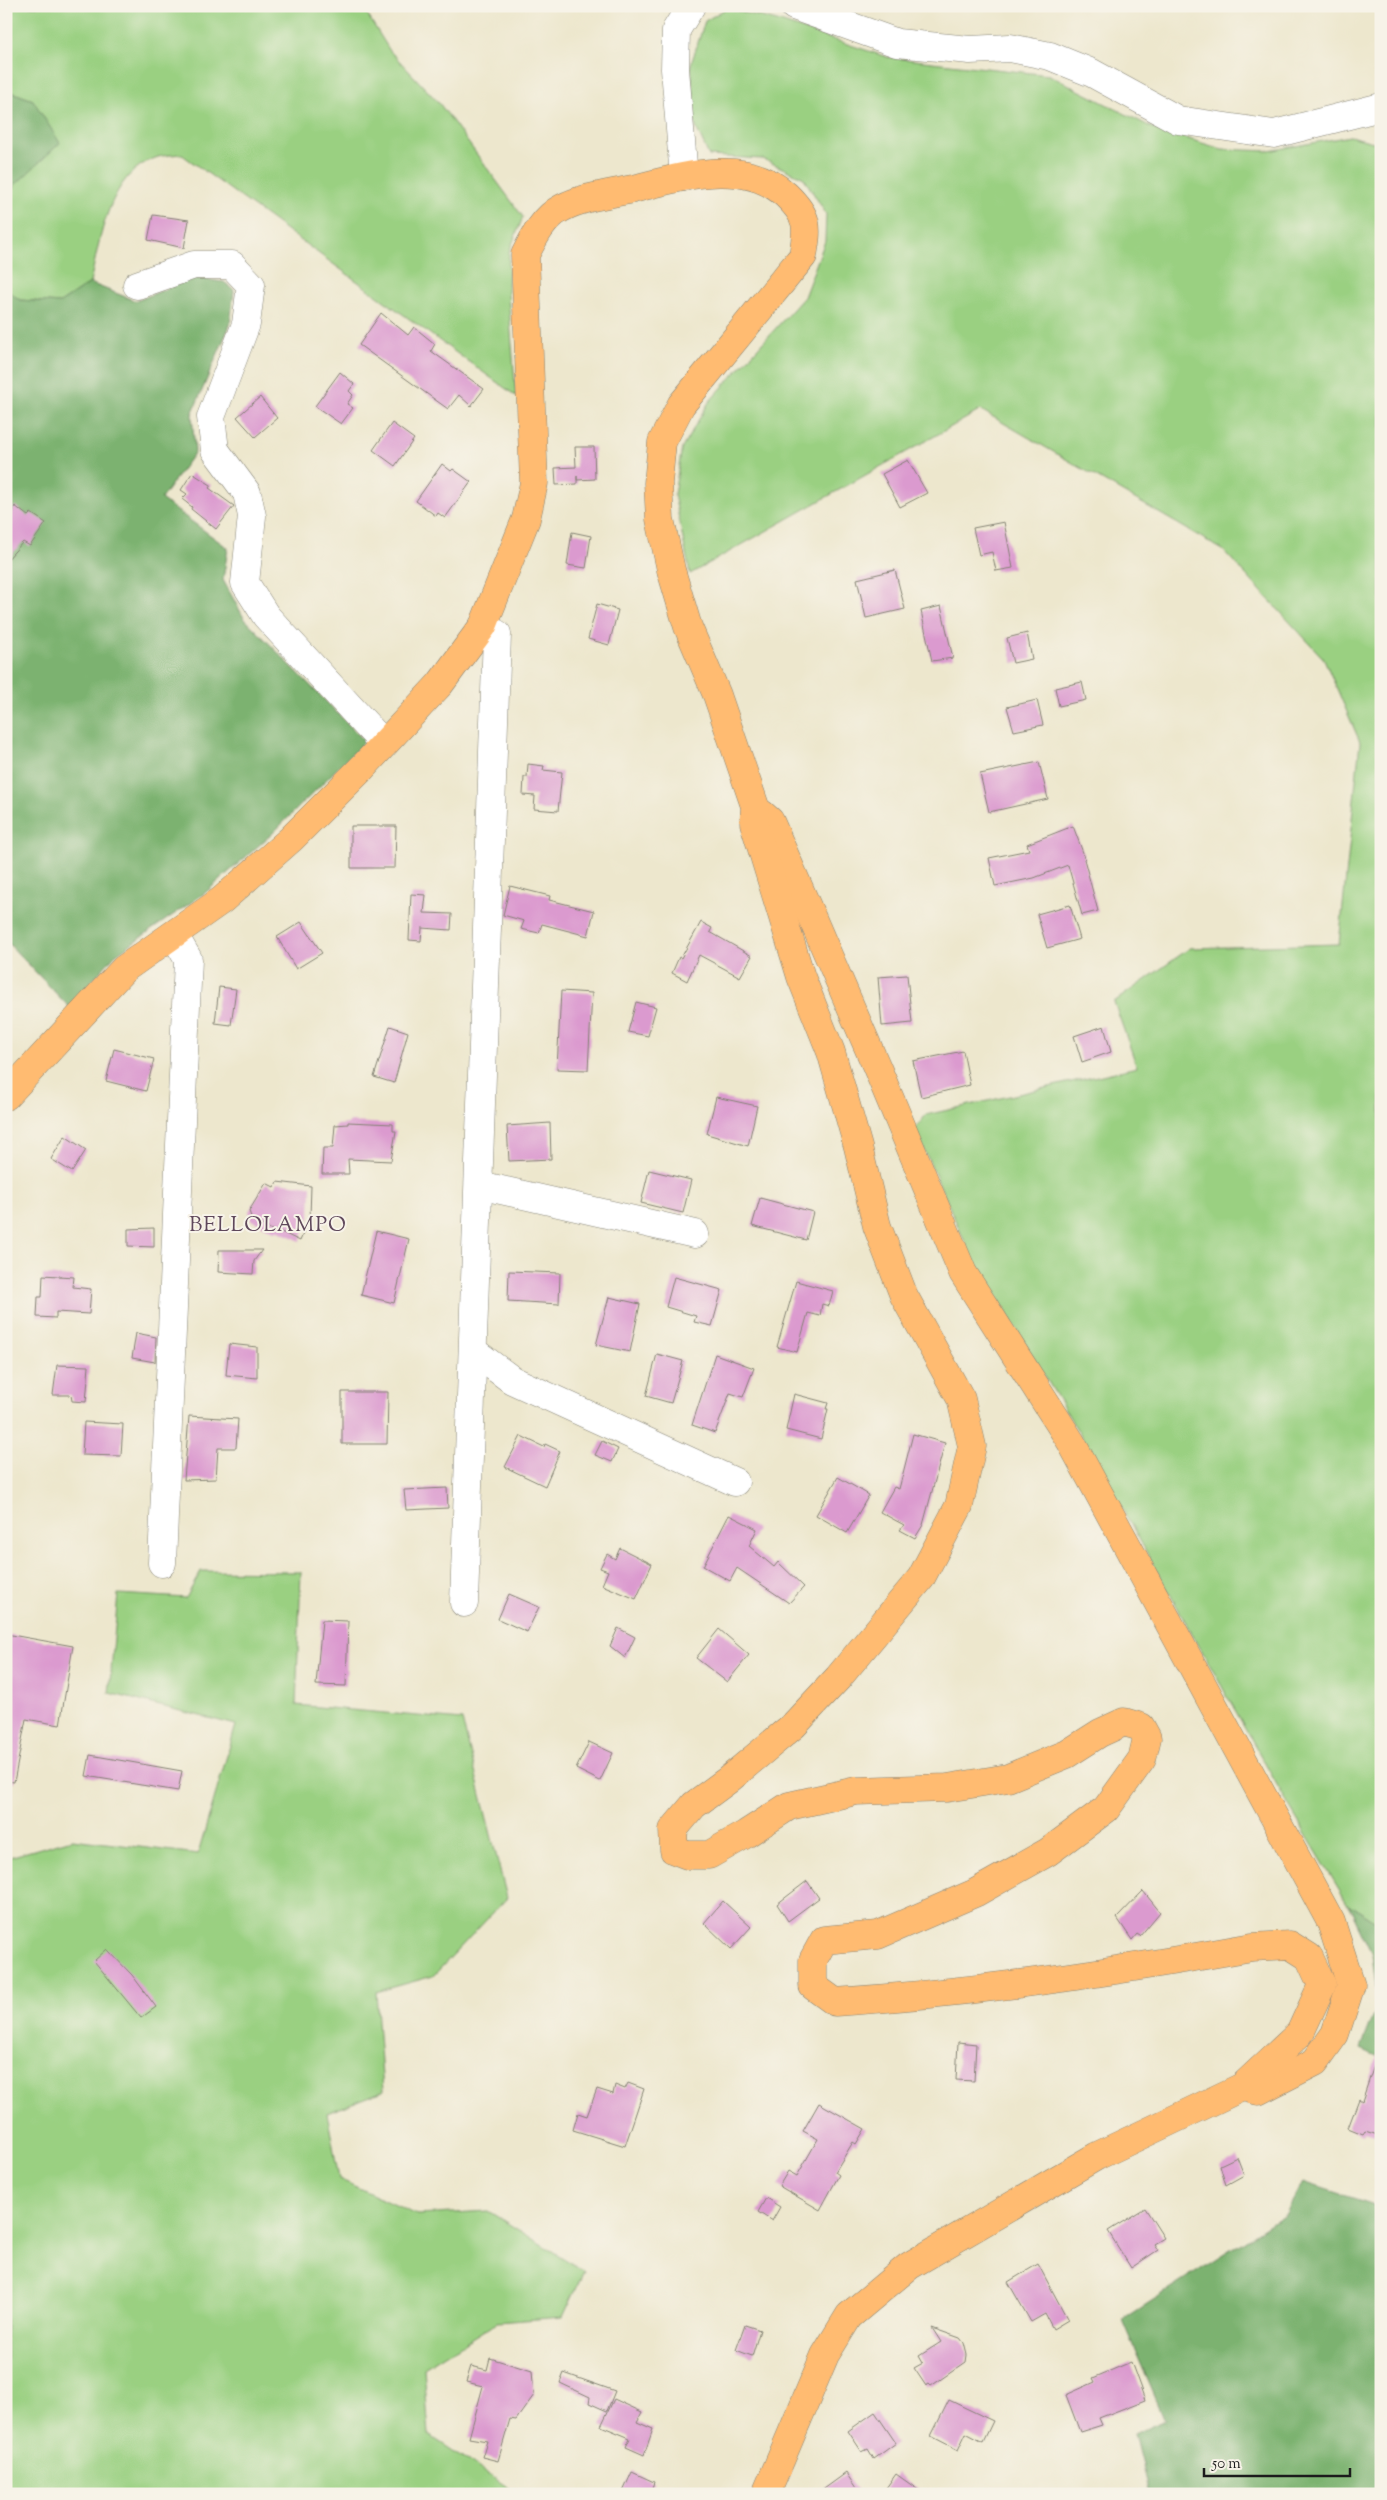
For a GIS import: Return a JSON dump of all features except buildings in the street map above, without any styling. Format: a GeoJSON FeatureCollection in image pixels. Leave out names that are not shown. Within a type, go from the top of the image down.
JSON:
{"type":"FeatureCollection","features":[{"type":"Feature","properties":{"kind":"main road"},"geometry":{"type":"LineString","coordinates":[[6,1096],[124,969],[222,900],[291,839],[440,684],[483,626],[526,519],[534,483],[525,254],[538,228],[562,208],[709,172],[751,176],[775,185],[799,208],[808,230],[803,256],[681,405],[662,442],[658,483],[660,520],[671,570],[685,617],[717,695],[755,806],[754,823],[801,977],[831,1052],[858,1146],[877,1226],[904,1296],[961,1399],[972,1446],[959,1506],[921,1578],[838,1678],[794,1725],[728,1780],[694,1805],[673,1830],[674,1850],[687,1855],[709,1855],[789,1806],[856,1791],[947,1788],[1008,1778],[1067,1754],[1100,1733],[1124,1722],[1141,1726],[1147,1738],[1142,1759],[1106,1810],[1048,1852],[975,1893],[878,1935],[824,1940],[814,1960],[813,1986],[835,2002],[918,1997],[1024,1985],[1252,1947],[1290,1945],[1309,1957],[1322,1985],[1300,2033],[1242,2087],[1097,2156],[909,2266],[849,2316],[825,2355],[766,2494]]}},
{"type":"Feature","properties":{"kind":"main road"},"geometry":{"type":"LineString","coordinates":[[755,806],[770,821],[878,1070],[962,1274],[1071,1442],[1331,1922],[1351,1985],[1335,2034],[1315,2062],[1258,2091],[1242,2087]]}},
{"type":"Feature","properties":{"kind":"street"},"geometry":{"type":"LineString","coordinates":[[684,177],[675,69],[676,30],[691,6]]}},
{"type":"Feature","properties":{"kind":"street"},"geometry":{"type":"LineString","coordinates":[[794,6],[897,43],[970,50],[1010,48],[1050,56],[1092,72],[1178,120],[1274,134],[1381,107]]}},
{"type":"Feature","properties":{"kind":"street"},"geometry":{"type":"LineString","coordinates":[[137,285],[194,265],[232,265],[251,285],[246,324],[210,417],[215,450],[247,493],[252,516],[245,582],[266,616],[384,744]]}},
{"type":"Feature","properties":{"kind":"street"},"geometry":{"type":"LineString","coordinates":[[464,1603],[497,634],[483,626]]}},
{"type":"Feature","properties":{"kind":"street"},"geometry":{"type":"LineString","coordinates":[[162,1563],[188,959],[174,935]]}},
{"type":"Feature","properties":{"kind":"street"},"geometry":{"type":"LineString","coordinates":[[479,1184],[695,1234]]}},
{"type":"Feature","properties":{"kind":"street"},"geometry":{"type":"LineString","coordinates":[[473,1351],[512,1380],[735,1482]]}},
{"type":"Feature","properties":{"kind":"green space"},"geometry":{"type":"Polygon","coordinates":[[[6,6],[362,6],[390,51],[439,103],[523,217],[509,252],[508,294],[516,396],[181,154],[158,157],[141,165],[128,177],[117,192],[103,228],[90,283],[60,303],[20,300],[6,290],[6,198],[15,185],[33,100],[6,90],[6,6]]]}},
{"type":"Feature","properties":{"kind":"green space"},"geometry":{"type":"Polygon","coordinates":[[[727,8],[777,21],[887,57],[1049,75],[1155,129],[1222,149],[1269,151],[1350,136],[1381,144],[1381,1925],[1348,1904],[1290,1808],[1087,1446],[968,1249],[915,1129],[926,1115],[1137,1067],[1114,1002],[1190,948],[1339,944],[1360,742],[1324,659],[1223,550],[981,410],[690,574],[674,494],[682,448],[709,402],[804,297],[825,241],[826,214],[804,178],[763,159],[709,156],[695,125],[691,64],[705,21],[727,8]]]}},
{"type":"Feature","properties":{"kind":"green space"},"geometry":{"type":"Polygon","coordinates":[[[6,90],[33,100],[60,143],[15,185],[6,198],[6,90]]]}},
{"type":"Feature","properties":{"kind":"green space"},"geometry":{"type":"Polygon","coordinates":[[[193,278],[224,282],[234,290],[230,325],[192,414],[195,452],[161,499],[228,548],[223,580],[244,618],[365,741],[273,833],[205,893],[115,955],[69,1007],[6,941],[6,290],[20,300],[60,303],[90,283],[136,301],[193,278]]]}},
{"type":"Feature","properties":{"kind":"green space"},"geometry":{"type":"Polygon","coordinates":[[[201,1571],[301,1572],[296,1705],[462,1720],[507,1898],[433,1976],[376,1992],[383,2091],[327,2113],[339,2179],[417,2215],[488,2211],[584,2271],[563,2317],[497,2322],[424,2368],[429,2435],[518,2494],[6,2494],[6,1858],[72,1839],[198,1854],[236,1725],[109,1693],[118,1594],[186,1598],[201,1571]]]}},
{"type":"Feature","properties":{"kind":"green space"},"geometry":{"type":"Polygon","coordinates":[[[1348,1904],[1381,1925],[1381,2058],[1361,2049],[1378,2005],[1372,1954],[1348,1904]]]}},
{"type":"Feature","properties":{"kind":"green space"},"geometry":{"type":"Polygon","coordinates":[[[1303,2182],[1381,2207],[1381,2494],[1149,2494],[1134,2434],[1165,2420],[1122,2320],[1285,2215],[1303,2182]]]}},
{"type":"Feature","properties":{"kind":"district","name":"BELLOLAMPO"},"geometry":{"type":"Point","coordinates":[268,1226]}}]}
